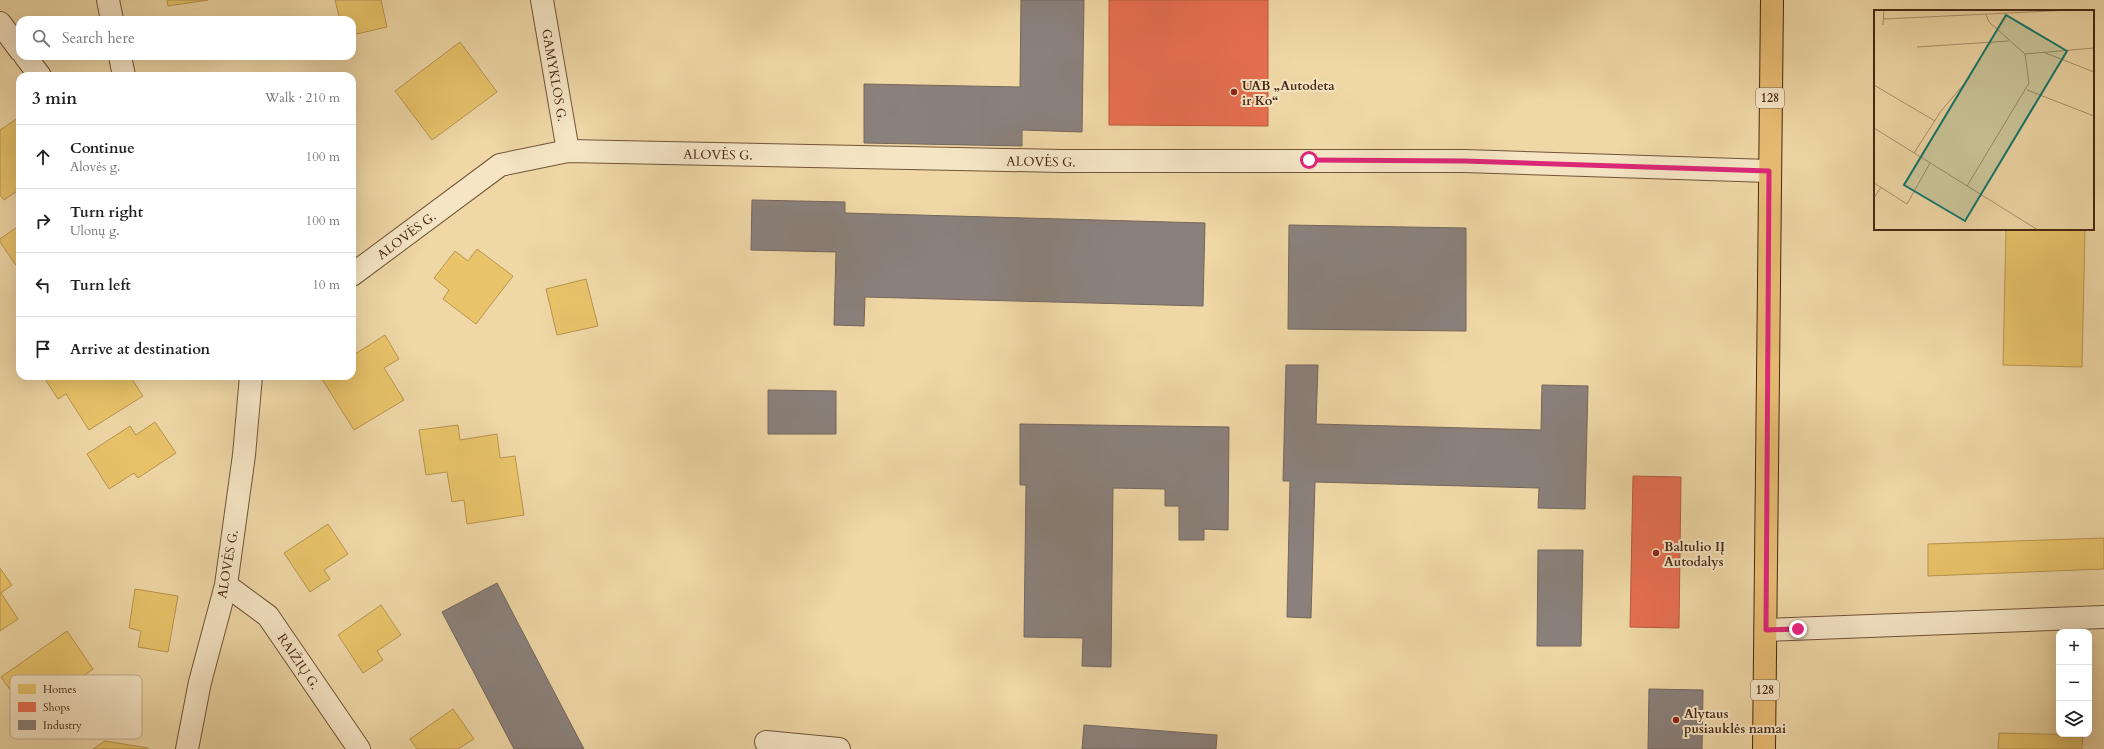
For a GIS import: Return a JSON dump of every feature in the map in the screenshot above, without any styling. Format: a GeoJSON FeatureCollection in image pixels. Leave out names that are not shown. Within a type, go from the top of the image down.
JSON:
{"type":"FeatureCollection","features":[{"type":"Feature","properties":{"kind":"main road","name":"128"},"geometry":{"type":"LineString","coordinates":[[1764,749],[1772,0]]}},
{"type":"Feature","properties":{"kind":"street"},"geometry":{"type":"LineString","coordinates":[[108,0],[111,16]]}},
{"type":"Feature","properties":{"kind":"street","name":"GAMYKLOS G."},"geometry":{"type":"LineString","coordinates":[[542,0],[568,151]]}},
{"type":"Feature","properties":{"kind":"street"},"geometry":{"type":"LineString","coordinates":[[0,23],[16,45]]}},
{"type":"Feature","properties":{"kind":"street"},"geometry":{"type":"LineString","coordinates":[[28,60],[37,72]]}},
{"type":"Feature","properties":{"kind":"street"},"geometry":{"type":"LineString","coordinates":[[121,60],[123,72]]}},
{"type":"Feature","properties":{"kind":"street","name":"ALOVĖS G."},"geometry":{"type":"LineString","coordinates":[[356,272],[500,165],[568,151],[1061,161],[1359,159],[1769,171]]}},
{"type":"Feature","properties":{"kind":"street","name":"ALOVĖS G."},"geometry":{"type":"LineString","coordinates":[[187,749],[200,682],[226,585],[244,455],[251,380]]}},
{"type":"Feature","properties":{"kind":"street","name":"RAIŽIŲ G."},"geometry":{"type":"LineString","coordinates":[[226,585],[268,616],[359,749]]}},
{"type":"Feature","properties":{"kind":"street"},"geometry":{"type":"LineString","coordinates":[[1766,630],[2104,617]]}},
{"type":"Feature","properties":{"kind":"street"},"geometry":{"type":"LineString","coordinates":[[766,742],[839,749]]}},
{"type":"Feature","properties":{"kind":"building: Homes"},"geometry":{"type":"Polygon","coordinates":[[[167,0],[208,0],[168,6],[167,0]]]}},
{"type":"Feature","properties":{"kind":"building: Homes"},"geometry":{"type":"Polygon","coordinates":[[[335,0],[381,0],[387,27],[356,34],[356,16],[339,16],[335,0]]]}},
{"type":"Feature","properties":{"kind":"building: Homes"},"geometry":{"type":"Polygon","coordinates":[[[460,42],[497,92],[432,140],[395,91],[460,42]]]}},
{"type":"Feature","properties":{"kind":"building: Homes"},"geometry":{"type":"Polygon","coordinates":[[[16,119],[16,192],[4,200],[0,195],[0,130],[16,119]]]}},
{"type":"Feature","properties":{"kind":"building: Homes"},"geometry":{"type":"Polygon","coordinates":[[[16,228],[16,265],[0,242],[0,239],[16,228]]]}},
{"type":"Feature","properties":{"kind":"building: Homes"},"geometry":{"type":"Polygon","coordinates":[[[2006,230],[2085,230],[2082,367],[2003,365],[2006,230]]]}},
{"type":"Feature","properties":{"kind":"building: Homes"},"geometry":{"type":"Polygon","coordinates":[[[477,249],[513,276],[476,324],[443,299],[449,290],[434,278],[455,251],[468,261],[477,249]]]}},
{"type":"Feature","properties":{"kind":"building: Homes"},"geometry":{"type":"Polygon","coordinates":[[[586,279],[598,326],[557,335],[546,289],[586,279]]]}},
{"type":"Feature","properties":{"kind":"building: Homes"},"geometry":{"type":"Polygon","coordinates":[[[385,335],[399,359],[384,368],[404,400],[354,430],[323,380],[356,380],[356,353],[385,335]]]}},
{"type":"Feature","properties":{"kind":"building: Homes"},"geometry":{"type":"Polygon","coordinates":[[[46,380],[133,380],[143,396],[89,430],[66,394],[58,399],[46,380]]]}},
{"type":"Feature","properties":{"kind":"building: Homes"},"geometry":{"type":"Polygon","coordinates":[[[155,422],[176,453],[138,478],[134,473],[109,489],[87,454],[130,426],[136,435],[155,422]]]}},
{"type":"Feature","properties":{"kind":"building: Homes"},"geometry":{"type":"Polygon","coordinates":[[[458,425],[460,440],[497,434],[500,458],[515,456],[524,515],[467,524],[464,500],[452,502],[447,472],[426,475],[419,430],[458,425]]]}},
{"type":"Feature","properties":{"kind":"building: Homes"},"geometry":{"type":"Polygon","coordinates":[[[328,524],[348,554],[324,570],[330,579],[310,592],[284,553],[328,524]]]}},
{"type":"Feature","properties":{"kind":"building: Homes"},"geometry":{"type":"Polygon","coordinates":[[[2104,538],[2104,569],[1928,576],[1928,544],[2104,538]]]}},
{"type":"Feature","properties":{"kind":"building: Homes"},"geometry":{"type":"Polygon","coordinates":[[[0,568],[12,585],[1,593],[18,619],[0,631],[0,568]]]}},
{"type":"Feature","properties":{"kind":"building: Homes"},"geometry":{"type":"Polygon","coordinates":[[[135,589],[178,596],[168,652],[138,647],[141,631],[129,628],[135,589]]]}},
{"type":"Feature","properties":{"kind":"building: Homes"},"geometry":{"type":"Polygon","coordinates":[[[381,605],[401,635],[377,651],[383,660],[363,673],[338,635],[381,605]]]}},
{"type":"Feature","properties":{"kind":"building: Homes"},"geometry":{"type":"Polygon","coordinates":[[[67,631],[93,669],[84,675],[10,675],[10,690],[1,677],[67,631]]]}},
{"type":"Feature","properties":{"kind":"building: Homes"},"geometry":{"type":"Polygon","coordinates":[[[453,709],[474,739],[458,749],[417,749],[410,739],[453,709]]]}},
{"type":"Feature","properties":{"kind":"building: Homes"},"geometry":{"type":"Polygon","coordinates":[[[1999,733],[2056,734],[2056,737],[2083,737],[2082,749],[1998,749],[1999,733]]]}},
{"type":"Feature","properties":{"kind":"building: Homes"},"geometry":{"type":"Polygon","coordinates":[[[105,741],[148,748],[148,749],[93,749],[105,741]]]}},
{"type":"Feature","properties":{"kind":"building: Shops"},"geometry":{"type":"Polygon","coordinates":[[[1109,0],[1268,0],[1268,126],[1109,125],[1109,0]]]}},
{"type":"Feature","properties":{"kind":"building: Shops"},"geometry":{"type":"Polygon","coordinates":[[[1633,476],[1681,477],[1679,628],[1630,627],[1633,476]]]}},
{"type":"Feature","properties":{"kind":"building: Industry"},"geometry":{"type":"Polygon","coordinates":[[[1021,0],[1084,0],[1082,132],[1022,130],[1022,146],[864,143],[864,84],[1020,87],[1021,0]]]}},
{"type":"Feature","properties":{"kind":"building: Industry"},"geometry":{"type":"Polygon","coordinates":[[[752,200],[845,202],[845,213],[1205,223],[1203,306],[865,297],[864,326],[834,325],[836,252],[751,250],[752,200]]]}},
{"type":"Feature","properties":{"kind":"building: Industry"},"geometry":{"type":"Polygon","coordinates":[[[1289,225],[1466,228],[1466,331],[1288,329],[1289,225]]]}},
{"type":"Feature","properties":{"kind":"building: Industry"},"geometry":{"type":"Polygon","coordinates":[[[1286,365],[1318,365],[1316,424],[1541,430],[1542,385],[1588,386],[1585,509],[1538,508],[1539,488],[1315,482],[1311,618],[1287,617],[1290,481],[1283,481],[1286,365]]]}},
{"type":"Feature","properties":{"kind":"building: Industry"},"geometry":{"type":"Polygon","coordinates":[[[768,390],[836,391],[836,434],[768,434],[768,390]]]}},
{"type":"Feature","properties":{"kind":"building: Industry"},"geometry":{"type":"Polygon","coordinates":[[[1020,424],[1229,427],[1228,530],[1204,529],[1204,540],[1179,540],[1179,506],[1165,506],[1165,489],[1113,488],[1111,667],[1082,666],[1083,638],[1024,637],[1026,485],[1020,485],[1020,424]]]}},
{"type":"Feature","properties":{"kind":"building: Industry"},"geometry":{"type":"Polygon","coordinates":[[[1538,550],[1583,550],[1581,646],[1537,646],[1538,550]]]}},
{"type":"Feature","properties":{"kind":"building: Industry"},"geometry":{"type":"Polygon","coordinates":[[[497,583],[584,749],[514,749],[442,612],[497,583]]]}},
{"type":"Feature","properties":{"kind":"building: Industry","name":"Alytaus pusiauklės namai"},"geometry":{"type":"Polygon","coordinates":[[[1649,689],[1703,690],[1702,749],[1648,749],[1649,689]]]}},
{"type":"Feature","properties":{"kind":"building: Industry"},"geometry":{"type":"Polygon","coordinates":[[[1084,725],[1217,735],[1216,749],[1082,749],[1084,725]]]}},
{"type":"Feature","properties":{"kind":"place","name":"UAB „Autodeta ir Ko“"},"geometry":{"type":"Point","coordinates":[1234,92]}},
{"type":"Feature","properties":{"kind":"place","name":"Baltulio IĮ Autodalys"},"geometry":{"type":"Point","coordinates":[1656,553]}},
{"type":"Feature","properties":{"kind":"place","name":"Alytaus pusiauklės namai"},"geometry":{"type":"Point","coordinates":[1676,720]}},
{"type":"Feature","properties":{"kind":"route"},"geometry":{"type":"LineString","coordinates":[[1309,160],[1359,159],[1464,161],[1769,171],[1766,630],[1798,629]]}}]}
